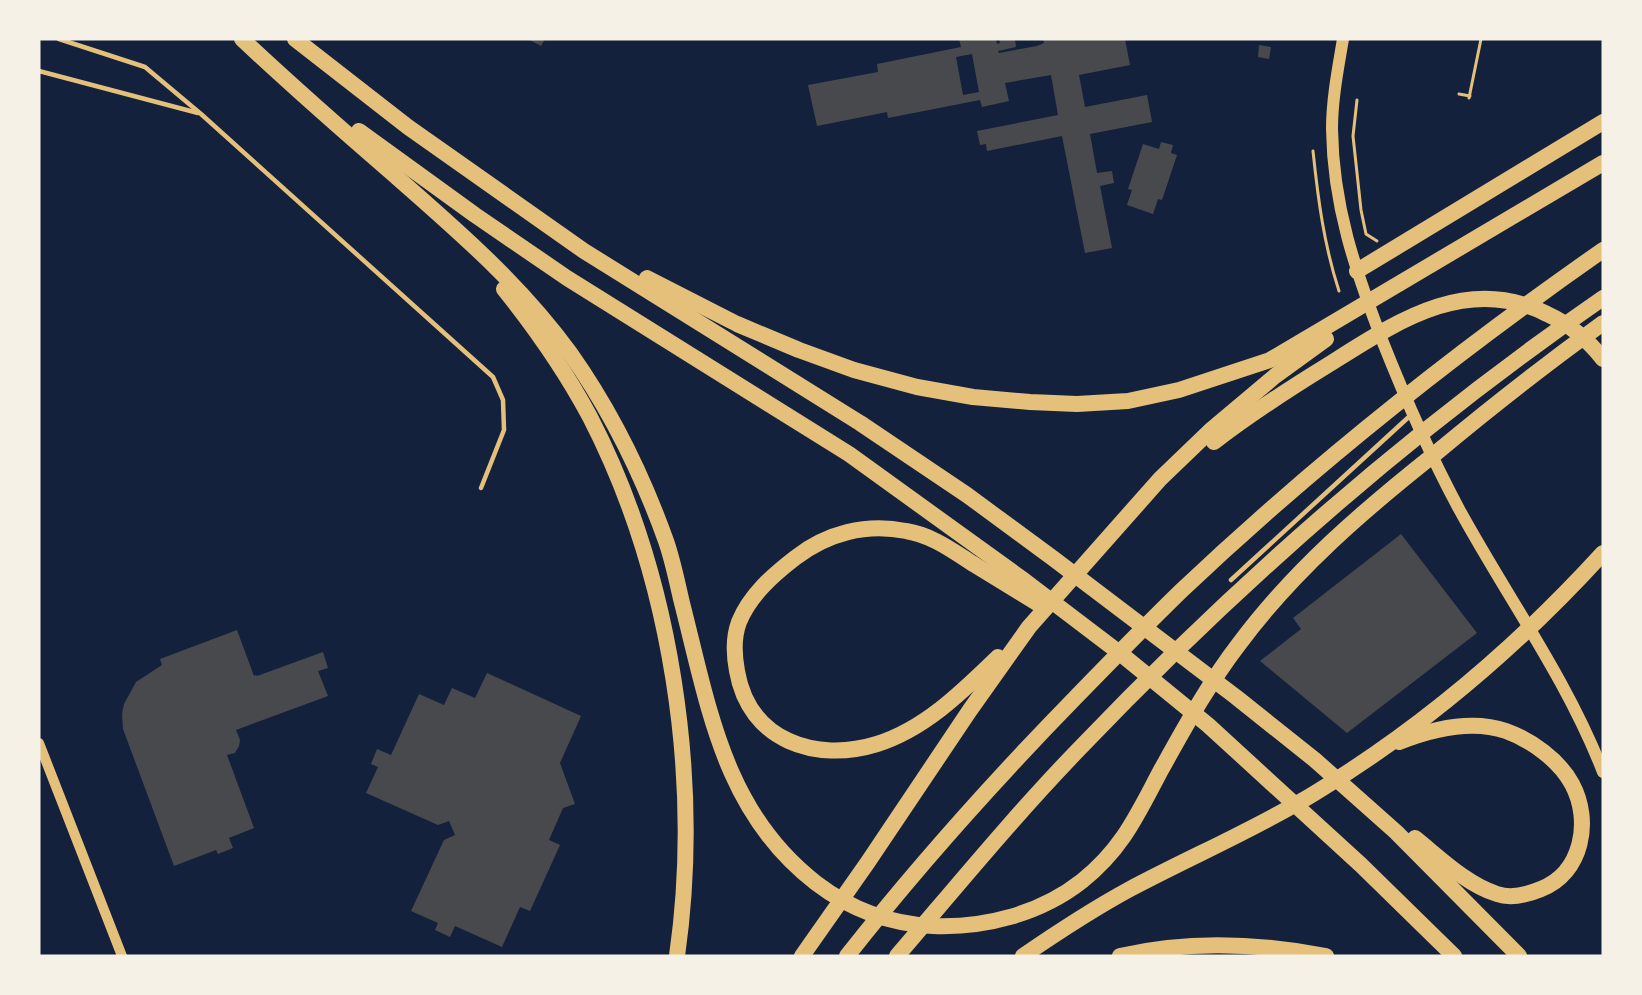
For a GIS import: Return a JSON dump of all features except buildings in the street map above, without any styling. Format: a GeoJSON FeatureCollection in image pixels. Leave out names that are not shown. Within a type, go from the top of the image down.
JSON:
{"type":"FeatureCollection","features":[{"type":"Feature","properties":{"kind":"highway"},"geometry":{"type":"LineString","coordinates":[[243,39],[311,103],[480,250],[527,298],[569,352],[611,415],[639,474],[668,546],[710,714],[729,771],[758,824],[794,866],[834,896],[872,915],[914,925],[960,927],[1006,919],[1045,904],[1079,884],[1100,865],[1133,826],[1196,710],[1237,646],[1281,591],[1348,525],[1415,469],[1603,323]]}},
{"type":"Feature","properties":{"kind":"highway"},"geometry":{"type":"LineString","coordinates":[[243,39],[297,84],[386,152],[466,209],[567,278],[849,454],[937,515],[1120,654],[1208,725],[1287,796],[1454,956]]}},
{"type":"Feature","properties":{"kind":"highway"},"geometry":{"type":"LineString","coordinates":[[296,39],[399,120],[585,251],[860,423],[967,495],[1175,651],[1474,885],[1500,895],[1527,895],[1554,884],[1572,865],[1581,836],[1581,810],[1572,784],[1552,759],[1530,741],[1504,730],[1473,726],[1441,728],[1376,752]]}},
{"type":"Feature","properties":{"kind":"highway"},"geometry":{"type":"LineString","coordinates":[[1357,271],[1603,122]]}},
{"type":"Feature","properties":{"kind":"highway"},"geometry":{"type":"LineString","coordinates":[[807,949],[1029,627],[1160,479],[1272,368],[1460,246],[1603,162]]}},
{"type":"Feature","properties":{"kind":"highway"},"geometry":{"type":"LineString","coordinates":[[402,182],[475,253],[556,360],[590,417],[622,491],[645,555],[663,631],[678,712],[685,794],[686,870],[677,956]]}},
{"type":"Feature","properties":{"kind":"highway"},"geometry":{"type":"LineString","coordinates":[[499,191],[604,254],[737,324],[854,370],[917,387],[974,397],[1077,404],[1128,401],[1272,368]]}},
{"type":"Feature","properties":{"kind":"highway"},"geometry":{"type":"LineString","coordinates":[[847,956],[982,796],[1180,592],[1306,478],[1371,424],[1445,365],[1603,250]]}},
{"type":"Feature","properties":{"kind":"highway"},"geometry":{"type":"LineString","coordinates":[[1109,534],[1170,477],[1227,432],[1290,389],[1371,338],[1416,314],[1455,300],[1491,298],[1528,304],[1564,322],[1594,347],[1603,360]]}},
{"type":"Feature","properties":{"kind":"highway"},"geometry":{"type":"LineString","coordinates":[[897,956],[1078,749],[1206,622],[1315,524],[1401,451],[1489,382],[1603,298]]}},
{"type":"Feature","properties":{"kind":"highway"},"geometry":{"type":"LineString","coordinates":[[1029,627],[953,700],[916,726],[878,744],[839,752],[803,748],[775,734],[751,709],[739,682],[733,651],[739,622],[757,592],[778,570],[807,548],[838,533],[874,528],[907,531],[934,540],[1120,654]]}},
{"type":"Feature","properties":{"kind":"highway"},"geometry":{"type":"LineString","coordinates":[[1023,956],[1072,923],[1130,889],[1315,793],[1376,752],[1436,708],[1486,667],[1534,623],[1603,553]]}},
{"type":"Feature","properties":{"kind":"highway"},"geometry":{"type":"LineString","coordinates":[[1316,760],[1403,839],[1519,956]]}},
{"type":"Feature","properties":{"kind":"highway"},"geometry":{"type":"LineString","coordinates":[[1120,956],[1185,946],[1238,945],[1293,950],[1326,956]]}},
{"type":"Feature","properties":{"kind":"main road"},"geometry":{"type":"LineString","coordinates":[[1343,39],[1335,82],[1332,128],[1335,177],[1344,227],[1357,271],[1413,414],[1460,510],[1581,720],[1603,772]]}},
{"type":"Feature","properties":{"kind":"street"},"geometry":{"type":"LineString","coordinates":[[39,743],[122,956]]}},
{"type":"Feature","properties":{"kind":"lane"},"geometry":{"type":"LineString","coordinates":[[59,39],[146,67],[493,376],[503,400],[504,430],[481,488]]}},
{"type":"Feature","properties":{"kind":"lane"},"geometry":{"type":"LineString","coordinates":[[39,71],[201,114]]}},
{"type":"Feature","properties":{"kind":"lane"},"geometry":{"type":"LineString","coordinates":[[1231,580],[1413,414]]}},
{"type":"Feature","properties":{"kind":"path"},"geometry":{"type":"LineString","coordinates":[[1459,94],[1470,97],[1481,39]]}},
{"type":"Feature","properties":{"kind":"path"},"geometry":{"type":"LineString","coordinates":[[1356,100],[1353,136],[1362,218],[1366,234],[1377,241]]}},
{"type":"Feature","properties":{"kind":"path"},"geometry":{"type":"LineString","coordinates":[[1313,151],[1329,260],[1339,291]]}}]}
